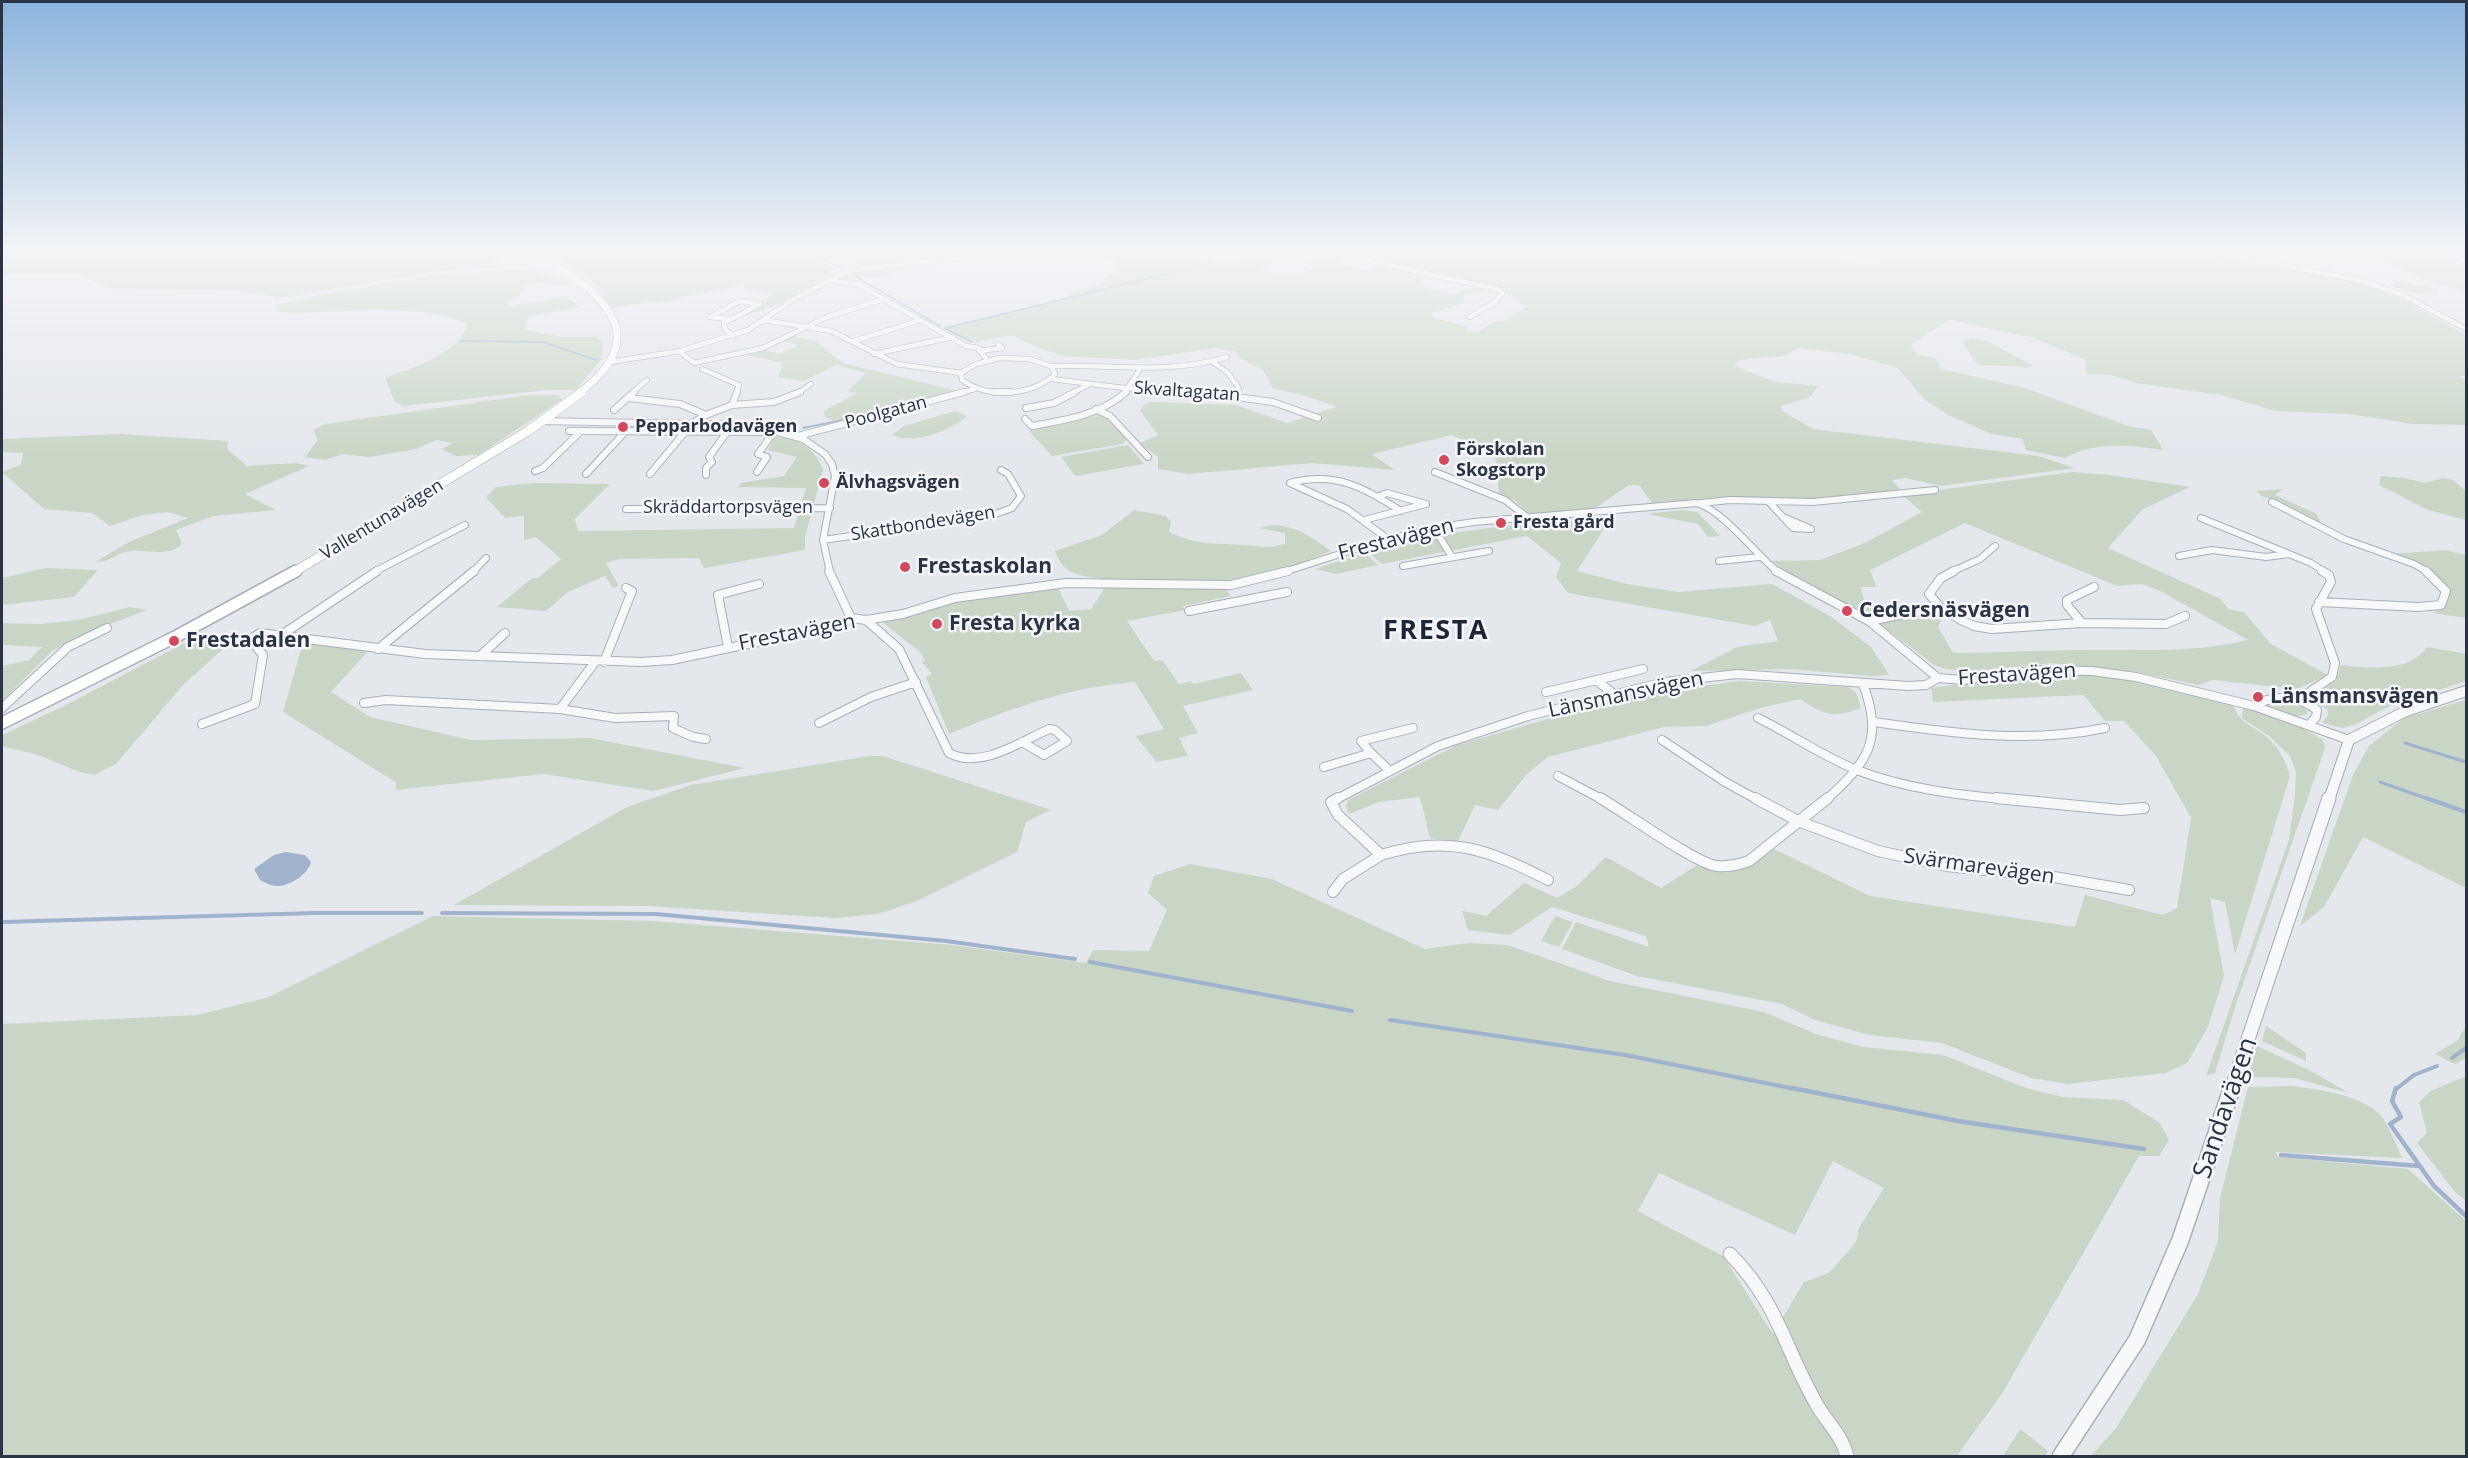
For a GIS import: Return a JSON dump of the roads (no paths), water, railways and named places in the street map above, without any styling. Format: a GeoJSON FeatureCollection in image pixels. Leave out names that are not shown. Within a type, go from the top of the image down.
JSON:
{"type":"FeatureCollection","features":[{"type":"Feature","properties":{"kind":"main road"},"geometry":{"type":"LineString","coordinates":[[610,320],[616,344],[610,362]]}},
{"type":"Feature","properties":{"kind":"main road","name":"Vallentunavägen"},"geometry":{"type":"LineString","coordinates":[[2,723],[245,599],[395,513],[580,394],[610,362]]}},
{"type":"Feature","properties":{"kind":"street"},"geometry":{"type":"LineString","coordinates":[[730,320],[724,323],[725,329],[733,336]]}},
{"type":"Feature","properties":{"kind":"street"},"geometry":{"type":"LineString","coordinates":[[610,362],[679,351],[733,336],[763,320]]}},
{"type":"Feature","properties":{"kind":"street"},"geometry":{"type":"LineString","coordinates":[[763,320],[831,331],[900,365],[961,373],[987,360],[1020,358],[1051,366],[1090,364],[1139,371],[1182,368],[1227,357]]}},
{"type":"Feature","properties":{"kind":"street"},"geometry":{"type":"LineString","coordinates":[[679,351],[688,361],[705,362],[763,348],[822,320]]}},
{"type":"Feature","properties":{"kind":"street"},"geometry":{"type":"LineString","coordinates":[[921,320],[966,346],[978,350],[1002,348],[998,344]]}},
{"type":"Feature","properties":{"kind":"street"},"geometry":{"type":"LineString","coordinates":[[854,341],[921,320]]}},
{"type":"Feature","properties":{"kind":"street"},"geometry":{"type":"LineString","coordinates":[[2449,320],[2466,329]]}},
{"type":"Feature","properties":{"kind":"street"},"geometry":{"type":"LineString","coordinates":[[874,354],[953,337]]}},
{"type":"Feature","properties":{"kind":"street"},"geometry":{"type":"LineString","coordinates":[[978,350],[987,360]]}},
{"type":"Feature","properties":{"kind":"street"},"geometry":{"type":"LineString","coordinates":[[1213,362],[1226,369],[1235,379],[1239,388],[1237,393]]}},
{"type":"Feature","properties":{"kind":"street"},"geometry":{"type":"LineString","coordinates":[[1051,366],[1055,371],[1052,379]]}},
{"type":"Feature","properties":{"kind":"street"},"geometry":{"type":"LineString","coordinates":[[702,369],[739,385],[732,405]]}},
{"type":"Feature","properties":{"kind":"street"},"geometry":{"type":"LineString","coordinates":[[1025,419],[1032,426],[1096,410],[1130,388],[1139,371]]}},
{"type":"Feature","properties":{"kind":"street"},"geometry":{"type":"LineString","coordinates":[[961,373],[967,385],[975,389]]}},
{"type":"Feature","properties":{"kind":"street","name":"Skvaltagatan"},"geometry":{"type":"LineString","coordinates":[[1052,379],[1130,388],[1237,393],[1290,405],[1318,418]]}},
{"type":"Feature","properties":{"kind":"street","name":"Poolgatan"},"geometry":{"type":"LineString","coordinates":[[798,436],[975,389],[1016,391],[1037,387],[1052,379]]}},
{"type":"Feature","properties":{"kind":"street"},"geometry":{"type":"LineString","coordinates":[[614,410],[647,380]]}},
{"type":"Feature","properties":{"kind":"street"},"geometry":{"type":"LineString","coordinates":[[693,423],[706,415],[732,405],[762,405],[797,392],[811,384]]}},
{"type":"Feature","properties":{"kind":"street"},"geometry":{"type":"LineString","coordinates":[[1026,408],[1054,403],[1091,384]]}},
{"type":"Feature","properties":{"kind":"street"},"geometry":{"type":"LineString","coordinates":[[629,398],[680,404],[706,415]]}},
{"type":"Feature","properties":{"kind":"street"},"geometry":{"type":"LineString","coordinates":[[1096,410],[1110,416],[1148,457]]}},
{"type":"Feature","properties":{"kind":"street"},"geometry":{"type":"LineString","coordinates":[[540,421],[753,425],[798,436],[826,456],[836,474],[823,540],[824,554],[851,618]]}},
{"type":"Feature","properties":{"kind":"street"},"geometry":{"type":"LineString","coordinates":[[637,432],[644,423]]}},
{"type":"Feature","properties":{"kind":"street"},"geometry":{"type":"LineString","coordinates":[[535,471],[543,468],[581,431]]}},
{"type":"Feature","properties":{"kind":"street"},"geometry":{"type":"LineString","coordinates":[[569,432],[766,432],[771,436],[759,454],[767,457],[757,472]]}},
{"type":"Feature","properties":{"kind":"street"},"geometry":{"type":"LineString","coordinates":[[586,474],[625,432]]}},
{"type":"Feature","properties":{"kind":"street"},"geometry":{"type":"LineString","coordinates":[[650,474],[685,432]]}},
{"type":"Feature","properties":{"kind":"street"},"geometry":{"type":"LineString","coordinates":[[706,474],[706,468],[712,462],[709,457],[727,432]]}},
{"type":"Feature","properties":{"kind":"street","name":"Skattbondevägen"},"geometry":{"type":"LineString","coordinates":[[823,540],[990,516],[1012,508],[1021,496],[1008,474],[1001,470]]}},
{"type":"Feature","properties":{"kind":"street"},"geometry":{"type":"LineString","coordinates":[[1435,472],[1505,500],[1527,517]]}},
{"type":"Feature","properties":{"kind":"street"},"geometry":{"type":"LineString","coordinates":[[1388,539],[1365,520],[1326,498],[1290,483],[1316,477],[1379,496],[1401,511]]}},
{"type":"Feature","properties":{"kind":"street"},"geometry":{"type":"LineString","coordinates":[[1697,503],[1813,502],[1935,490]]}},
{"type":"Feature","properties":{"kind":"street"},"geometry":{"type":"LineString","coordinates":[[1365,520],[1426,504],[1388,493],[1379,496]]}},
{"type":"Feature","properties":{"kind":"street"},"geometry":{"type":"LineString","coordinates":[[1768,501],[1783,518]]}},
{"type":"Feature","properties":{"kind":"street"},"geometry":{"type":"LineString","coordinates":[[2272,502],[2352,543],[2414,564],[2427,572],[2446,591],[2441,605],[2429,608],[2383,604],[2333,605],[2319,602]]}},
{"type":"Feature","properties":{"kind":"street","name":"Frestavägen"},"geometry":{"type":"LineString","coordinates":[[202,724],[255,704],[263,655],[253,644],[254,637],[260,633],[378,649],[480,656],[600,662],[672,660],[838,625],[851,618],[866,620],[903,614],[955,598],[1066,584],[1231,585],[1259,580],[1388,539],[1434,528],[1527,517],[1697,503],[1710,507],[1759,557],[1784,577],[1869,621],[1938,678],[1963,680],[2039,670],[2092,671],[2168,684],[2254,706],[2349,740]]}},
{"type":"Feature","properties":{"kind":"street","name":"Skräddartorpsvägen"},"geometry":{"type":"LineString","coordinates":[[626,509],[639,507],[748,510],[830,508]]}},
{"type":"Feature","properties":{"kind":"street"},"geometry":{"type":"LineString","coordinates":[[2201,518],[2311,563],[2329,575],[2331,582],[2316,609],[2335,663],[2332,677],[2299,699]]}},
{"type":"Feature","properties":{"kind":"street"},"geometry":{"type":"LineString","coordinates":[[280,636],[368,575],[465,525]]}},
{"type":"Feature","properties":{"kind":"street"},"geometry":{"type":"LineString","coordinates":[[1434,528],[1452,557]]}},
{"type":"Feature","properties":{"kind":"street"},"geometry":{"type":"LineString","coordinates":[[1995,546],[1990,552],[1963,565],[1930,589],[1930,597],[1940,607],[1974,626],[1992,629],[2082,623],[2166,624],[2185,616]]}},
{"type":"Feature","properties":{"kind":"street"},"geometry":{"type":"LineString","coordinates":[[2179,556],[2210,549],[2270,559],[2289,554]]}},
{"type":"Feature","properties":{"kind":"street"},"geometry":{"type":"LineString","coordinates":[[1403,566],[1489,551]]}},
{"type":"Feature","properties":{"kind":"street"},"geometry":{"type":"LineString","coordinates":[[1719,561],[1759,557]]}},
{"type":"Feature","properties":{"kind":"street"},"geometry":{"type":"LineString","coordinates":[[378,649],[480,566],[486,558]]}},
{"type":"Feature","properties":{"kind":"street"},"geometry":{"type":"LineString","coordinates":[[728,647],[721,621],[718,595],[759,584]]}},
{"type":"Feature","properties":{"kind":"street"},"geometry":{"type":"LineString","coordinates":[[1231,585],[1239,601]]}},
{"type":"Feature","properties":{"kind":"street"},"geometry":{"type":"LineString","coordinates":[[2082,623],[2067,605],[2067,600],[2075,594],[2094,587]]}},
{"type":"Feature","properties":{"kind":"street"},"geometry":{"type":"LineString","coordinates":[[560,709],[600,662],[632,591],[626,588]]}},
{"type":"Feature","properties":{"kind":"street"},"geometry":{"type":"LineString","coordinates":[[1189,611],[1287,592]]}},
{"type":"Feature","properties":{"kind":"street"},"geometry":{"type":"LineString","coordinates":[[1869,621],[1940,607]]}},
{"type":"Feature","properties":{"kind":"street"},"geometry":{"type":"LineString","coordinates":[[866,620],[899,649],[949,753],[954,758],[973,760],[1022,742]]}},
{"type":"Feature","properties":{"kind":"street"},"geometry":{"type":"LineString","coordinates":[[2,708],[68,647],[107,628]]}},
{"type":"Feature","properties":{"kind":"street"},"geometry":{"type":"LineString","coordinates":[[480,656],[505,633]]}},
{"type":"Feature","properties":{"kind":"street"},"geometry":{"type":"LineString","coordinates":[[1546,692],[1643,669]]}},
{"type":"Feature","properties":{"kind":"street","name":"Länsmansvägen"},"geometry":{"type":"LineString","coordinates":[[1381,855],[1338,815],[1331,802],[1438,746],[1528,716],[1665,682],[1737,674],[1863,684],[1926,685],[1938,678]]}},
{"type":"Feature","properties":{"kind":"street"},"geometry":{"type":"LineString","coordinates":[[1596,680],[1615,695]]}},
{"type":"Feature","properties":{"kind":"street"},"geometry":{"type":"LineString","coordinates":[[819,723],[871,697],[916,682]]}},
{"type":"Feature","properties":{"kind":"street"},"geometry":{"type":"LineString","coordinates":[[1558,776],[1628,813],[1697,858],[1715,866],[1734,866],[1749,861],[1829,796],[1871,746],[1874,722],[1863,684]]}},
{"type":"Feature","properties":{"kind":"street"},"geometry":{"type":"LineString","coordinates":[[2349,740],[2372,725],[2411,706],[2466,691]]}},
{"type":"Feature","properties":{"kind":"street"},"geometry":{"type":"LineString","coordinates":[[2254,706],[2259,702],[2291,697],[2299,699],[2317,710],[2316,717],[2309,725]]}},
{"type":"Feature","properties":{"kind":"street"},"geometry":{"type":"LineString","coordinates":[[364,703],[386,699],[560,709],[615,718],[674,716],[673,728],[693,737],[706,739]]}},
{"type":"Feature","properties":{"kind":"street"},"geometry":{"type":"LineString","coordinates":[[1758,718],[1854,769],[1906,785],[1941,791],[2120,810],[2144,808]]}},
{"type":"Feature","properties":{"kind":"street"},"geometry":{"type":"LineString","coordinates":[[1874,722],[2010,735],[2088,734],[2105,728]]}},
{"type":"Feature","properties":{"kind":"street"},"geometry":{"type":"LineString","coordinates":[[1390,771],[1361,741],[1413,728]]}},
{"type":"Feature","properties":{"kind":"street","name":"Svärmarevägen"},"geometry":{"type":"LineString","coordinates":[[1662,740],[1725,782],[1798,821],[1878,851],[1909,859],[1993,873],[2054,876],[2129,890]]}},
{"type":"Feature","properties":{"kind":"street","name":"Sandavägen"},"geometry":{"type":"LineString","coordinates":[[2061,1456],[2137,1340],[2180,1240],[2349,740]]}},
{"type":"Feature","properties":{"kind":"street"},"geometry":{"type":"LineString","coordinates":[[1324,767],[1371,753]]}},
{"type":"Feature","properties":{"kind":"street"},"geometry":{"type":"LineString","coordinates":[[1332,892],[1343,879],[1381,855],[1421,844],[1452,845],[1520,865],[1548,880]]}},
{"type":"Feature","properties":{"kind":"street"},"geometry":{"type":"LineString","coordinates":[[1730,1254],[1753,1275],[1780,1319],[1791,1350],[1818,1408],[1846,1444],[1848,1456]]}},
{"type":"Feature","properties":{"kind":"water"},"geometry":{"type":"Polygon","coordinates":[[[286,852],[305,855],[311,862],[306,871],[297,879],[280,886],[273,886],[260,880],[254,869],[274,855],[286,852]]]}},
{"type":"Feature","properties":{"kind":"waterway"},"geometry":{"type":"LineString","coordinates":[[930,320],[940,326]]}},
{"type":"Feature","properties":{"kind":"waterway"},"geometry":{"type":"LineString","coordinates":[[945,328],[978,320]]}},
{"type":"Feature","properties":{"kind":"waterway"},"geometry":{"type":"LineString","coordinates":[[946,329],[972,342]]}},
{"type":"Feature","properties":{"kind":"waterway"},"geometry":{"type":"LineString","coordinates":[[461,341],[543,342],[596,360]]}},
{"type":"Feature","properties":{"kind":"waterway"},"geometry":{"type":"LineString","coordinates":[[803,428],[863,416]]}},
{"type":"Feature","properties":{"kind":"waterway"},"geometry":{"type":"LineString","coordinates":[[2405,743],[2466,762]]}},
{"type":"Feature","properties":{"kind":"waterway"},"geometry":{"type":"LineString","coordinates":[[2380,782],[2431,800]]}},
{"type":"Feature","properties":{"kind":"waterway"},"geometry":{"type":"LineString","coordinates":[[2426,798],[2466,812]]}},
{"type":"Feature","properties":{"kind":"waterway"},"geometry":{"type":"LineString","coordinates":[[2,922],[315,913],[422,913]]}},
{"type":"Feature","properties":{"kind":"waterway"},"geometry":{"type":"LineString","coordinates":[[442,913],[656,914],[946,941],[1075,959]]}},
{"type":"Feature","properties":{"kind":"waterway"},"geometry":{"type":"LineString","coordinates":[[1090,962],[1352,1011]]}},
{"type":"Feature","properties":{"kind":"waterway"},"geometry":{"type":"LineString","coordinates":[[1390,1020],[1625,1055],[1800,1090]]}},
{"type":"Feature","properties":{"kind":"waterway"},"geometry":{"type":"LineString","coordinates":[[2452,1058],[2466,1048]]}},
{"type":"Feature","properties":{"kind":"waterway"},"geometry":{"type":"LineString","coordinates":[[2396,1090],[2414,1075],[2437,1066]]}},
{"type":"Feature","properties":{"kind":"waterway"},"geometry":{"type":"LineString","coordinates":[[1792,1088],[1958,1121],[2144,1149]]}},
{"type":"Feature","properties":{"kind":"waterway"},"geometry":{"type":"LineString","coordinates":[[2396,1090],[2392,1101],[2401,1117],[2390,1124],[2434,1186],[2466,1216]]}},
{"type":"Feature","properties":{"kind":"waterway"},"geometry":{"type":"LineString","coordinates":[[2281,1155],[2419,1166]]}},
{"type":"Feature","properties":{"kind":"place","name":"Pepparbodavägen"},"geometry":{"type":"Point","coordinates":[623,427]}},
{"type":"Feature","properties":{"kind":"place","name":"Förskolan Skogstorp"},"geometry":{"type":"Point","coordinates":[1444,460]}},
{"type":"Feature","properties":{"kind":"place","name":"Älvhagsvägen"},"geometry":{"type":"Point","coordinates":[824,483]}},
{"type":"Feature","properties":{"kind":"place","name":"Fresta gård"},"geometry":{"type":"Point","coordinates":[1501,523]}},
{"type":"Feature","properties":{"kind":"place","name":"Frestaskolan"},"geometry":{"type":"Point","coordinates":[905,567]}},
{"type":"Feature","properties":{"kind":"place","name":"Cedersnäsvägen"},"geometry":{"type":"Point","coordinates":[1847,611]}},
{"type":"Feature","properties":{"kind":"place","name":"Fresta kyrka"},"geometry":{"type":"Point","coordinates":[937,624]}},
{"type":"Feature","properties":{"kind":"place","name":"Frestadalen"},"geometry":{"type":"Point","coordinates":[174,641]}},
{"type":"Feature","properties":{"kind":"place","name":"Länsmansvägen"},"geometry":{"type":"Point","coordinates":[2258,697]}},
{"type":"Feature","properties":{"kind":"district","name":"FRESTA"},"geometry":{"type":"Point","coordinates":[1436,631]}}]}
